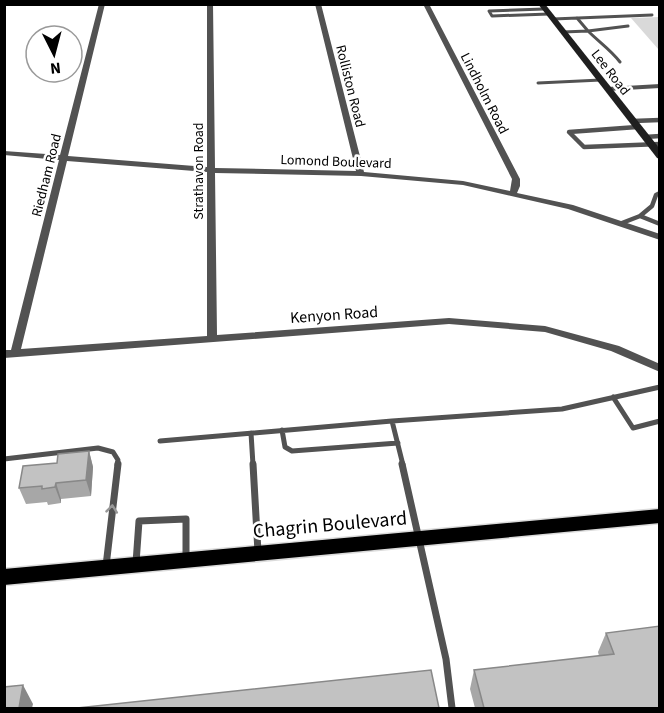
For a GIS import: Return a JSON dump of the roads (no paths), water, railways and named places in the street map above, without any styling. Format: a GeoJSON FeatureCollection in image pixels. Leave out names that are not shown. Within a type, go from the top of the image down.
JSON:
{"type":"FeatureCollection","features":[{"type":"Feature","properties":{"kind":"main road","name":"Lee Road"},"geometry":{"type":"LineString","coordinates":[[547,12],[635,124],[652,142],[660,156]]}},
{"type":"Feature","properties":{"kind":"main road","name":"Chagrin Boulevard"},"geometry":{"type":"LineString","coordinates":[[4,577],[660,516]]}},
{"type":"Feature","properties":{"kind":"street","name":"Riedham Road"},"geometry":{"type":"LineString","coordinates":[[10,353],[64,159],[102,4]]}},
{"type":"Feature","properties":{"kind":"street","name":"Strathavon Road"},"geometry":{"type":"LineString","coordinates":[[210,4],[212,337]]}},
{"type":"Feature","properties":{"kind":"street","name":"Rolliston Road"},"geometry":{"type":"LineString","coordinates":[[318,4],[361,174]]}},
{"type":"Feature","properties":{"kind":"street","name":"Lindholm Road"},"geometry":{"type":"LineString","coordinates":[[426,4],[516,179],[513,193]]}},
{"type":"Feature","properties":{"kind":"street"},"geometry":{"type":"LineString","coordinates":[[608,89],[660,86]]}},
{"type":"Feature","properties":{"kind":"street","name":"Lomond Boulevard"},"geometry":{"type":"LineString","coordinates":[[4,153],[212,170],[361,174],[442,181],[513,193],[570,207],[660,237]]}},
{"type":"Feature","properties":{"kind":"street","name":"Kenyon Road"},"geometry":{"type":"LineString","coordinates":[[10,353],[449,321],[497,323],[545,329],[615,348],[660,368]]}},
{"type":"Feature","properties":{"kind":"lane"},"geometry":{"type":"LineString","coordinates":[[547,12],[492,16],[489,11],[547,12],[577,18],[652,15]]}},
{"type":"Feature","properties":{"kind":"lane"},"geometry":{"type":"LineString","coordinates":[[577,18],[620,62]]}},
{"type":"Feature","properties":{"kind":"lane"},"geometry":{"type":"LineString","coordinates":[[563,32],[628,26]]}},
{"type":"Feature","properties":{"kind":"lane"},"geometry":{"type":"LineString","coordinates":[[538,83],[601,80]]}},
{"type":"Feature","properties":{"kind":"lane"},"geometry":{"type":"LineString","coordinates":[[660,120],[569,132],[584,147],[652,142],[660,136]]}},
{"type":"Feature","properties":{"kind":"lane"},"geometry":{"type":"LineString","coordinates":[[622,223],[640,216],[652,206],[656,195],[660,193]]}},
{"type":"Feature","properties":{"kind":"lane"},"geometry":{"type":"LineString","coordinates":[[640,216],[660,224]]}},
{"type":"Feature","properties":{"kind":"lane"},"geometry":{"type":"LineString","coordinates":[[160,441],[562,409],[660,387]]}},
{"type":"Feature","properties":{"kind":"lane"},"geometry":{"type":"LineString","coordinates":[[614,398],[633,428],[660,421]]}},
{"type":"Feature","properties":{"kind":"lane"},"geometry":{"type":"LineString","coordinates":[[392,421],[446,659],[452,708]]}},
{"type":"Feature","properties":{"kind":"lane"},"geometry":{"type":"LineString","coordinates":[[282,430],[285,447],[292,451],[398,443]]}},
{"type":"Feature","properties":{"kind":"lane"},"geometry":{"type":"LineString","coordinates":[[251,433],[258,553]]}},
{"type":"Feature","properties":{"kind":"lane"},"geometry":{"type":"LineString","coordinates":[[4,459],[98,448],[113,452],[118,460],[106,568]]}},
{"type":"Feature","properties":{"kind":"lane"},"geometry":{"type":"LineString","coordinates":[[136,565],[139,521],[186,519],[186,560]]}}]}
